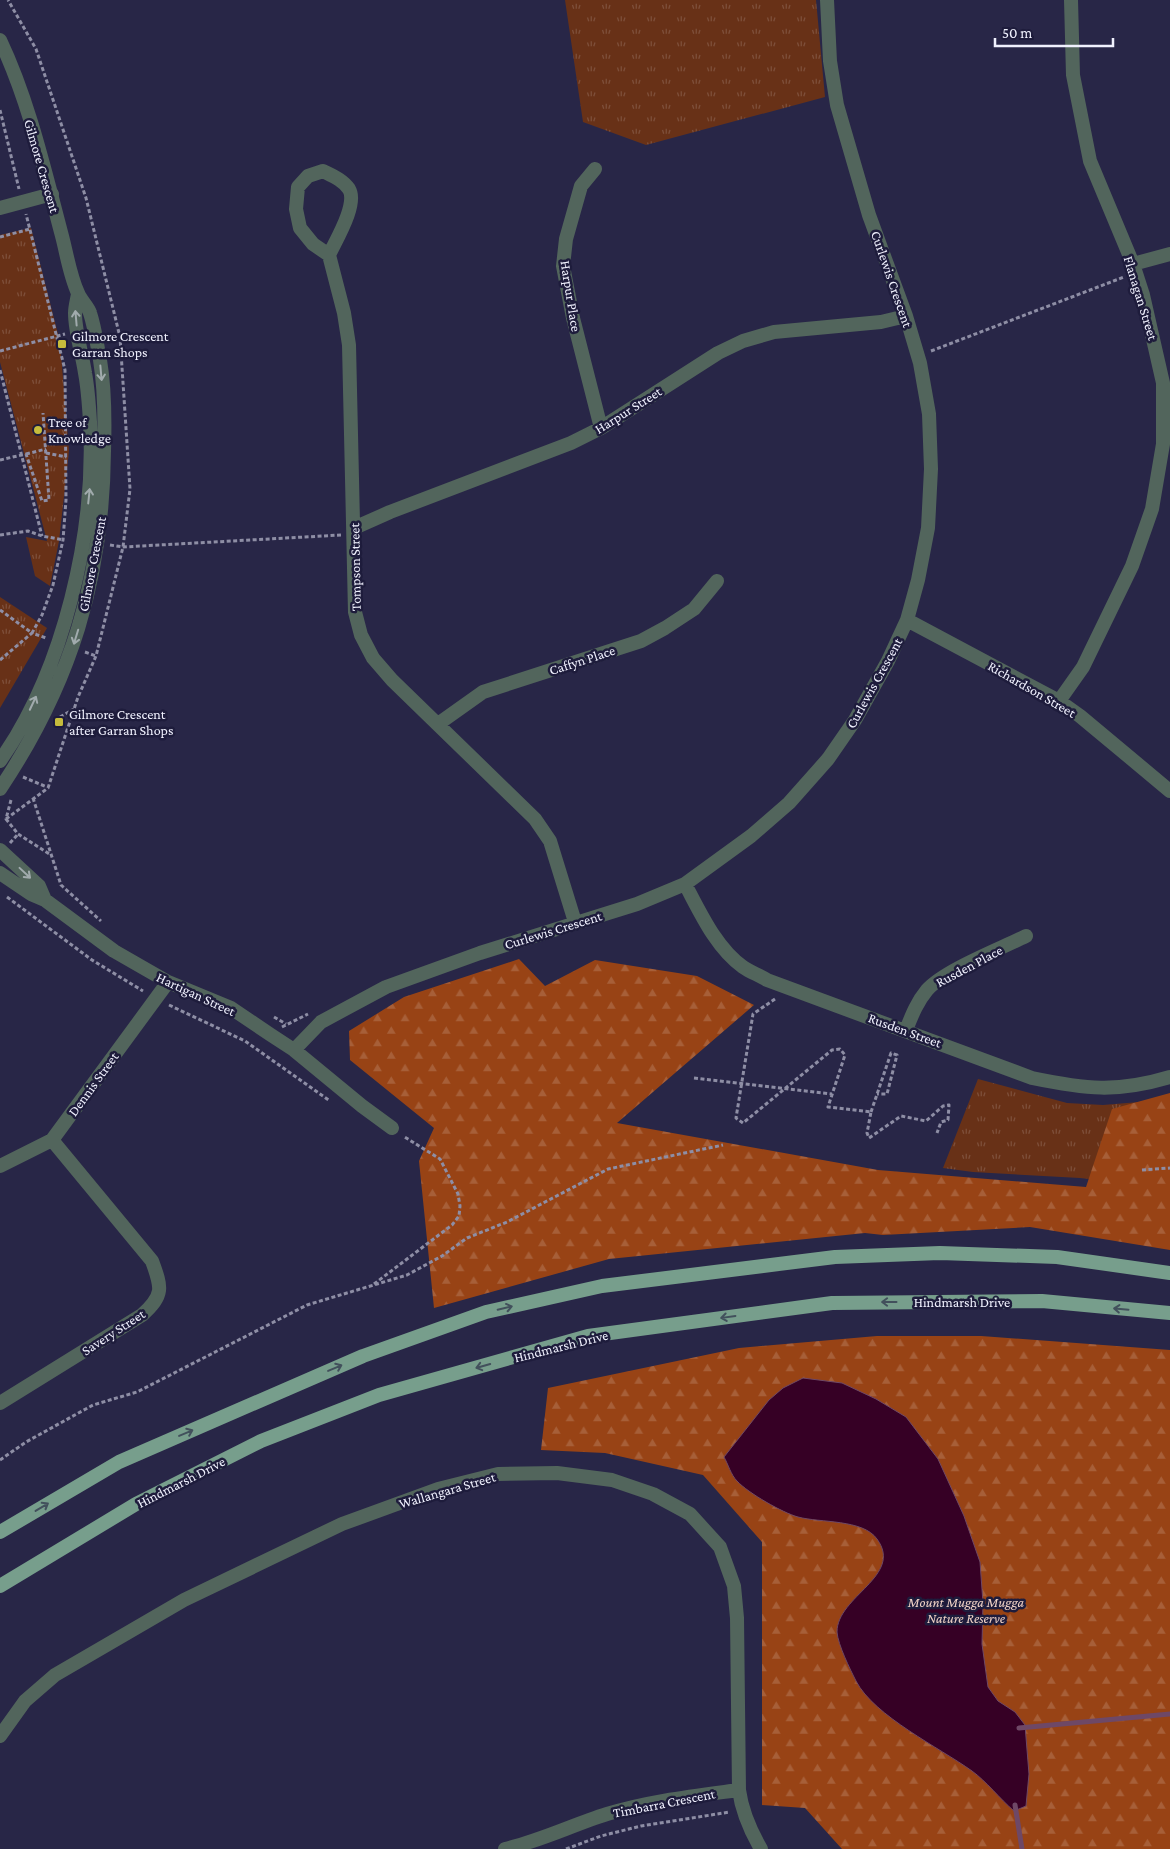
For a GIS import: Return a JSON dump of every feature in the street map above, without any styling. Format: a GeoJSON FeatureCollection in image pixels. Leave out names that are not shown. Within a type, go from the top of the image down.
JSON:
{"type":"FeatureCollection","features":[{"type":"Feature","properties":{"kind":"main road"},"geometry":{"type":"LineString","coordinates":[[0,1532],[119,1462],[363,1356],[486,1312],[602,1286],[835,1257],[940,1253],[1057,1257],[1170,1274]]}},
{"type":"Feature","properties":{"kind":"main road","name":"Hindmarsh Drive"},"geometry":{"type":"LineString","coordinates":[[0,1586],[136,1504],[260,1442],[379,1395],[588,1336],[832,1303],[1042,1301],[1170,1314]]}},
{"type":"Feature","properties":{"kind":"street","name":"Curlewis Crescent"},"geometry":{"type":"LineString","coordinates":[[294,1050],[320,1022],[386,987],[480,953],[637,904],[685,884],[751,836],[789,803],[828,758],[855,720],[888,661],[908,620],[928,528],[931,469],[928,414],[918,356],[906,316],[870,215],[837,104],[830,61],[827,0]]}},
{"type":"Feature","properties":{"kind":"street","name":"Flanagan Street"},"geometry":{"type":"LineString","coordinates":[[1059,702],[1083,667],[1132,566],[1152,509],[1163,444],[1163,383],[1153,332],[1134,268],[1090,161],[1074,75],[1071,0]]}},
{"type":"Feature","properties":{"kind":"street","name":"Gilmore Crescent"},"geometry":{"type":"LineString","coordinates":[[0,40],[14,70],[52,194],[78,294],[90,312],[100,366],[104,422],[104,488],[98,544],[84,612],[58,688],[24,754],[0,789]]}},
{"type":"Feature","properties":{"kind":"street","name":"Harpur Place"},"geometry":{"type":"LineString","coordinates":[[596,169],[581,186],[566,239],[563,266],[573,318],[601,428]]}},
{"type":"Feature","properties":{"kind":"street"},"geometry":{"type":"LineString","coordinates":[[323,171],[338,178],[350,190],[351,200],[349,214],[329,255],[313,244],[300,228],[296,210],[298,187],[308,176],[323,171]]}},
{"type":"Feature","properties":{"kind":"street"},"geometry":{"type":"LineString","coordinates":[[0,208],[52,194]]}},
{"type":"Feature","properties":{"kind":"street"},"geometry":{"type":"LineString","coordinates":[[1134,268],[1170,254]]}},
{"type":"Feature","properties":{"kind":"street","name":"Tompson Street"},"geometry":{"type":"LineString","coordinates":[[329,255],[344,313],[349,345],[355,612],[361,635],[374,658],[392,680],[535,819],[550,841],[575,922]]}},
{"type":"Feature","properties":{"kind":"street","name":"Gilmore Crescent"},"geometry":{"type":"LineString","coordinates":[[0,761],[11,746],[48,670],[68,608],[83,542],[90,489],[91,458],[88,400],[74,312],[78,294]]}},
{"type":"Feature","properties":{"kind":"street","name":"Harpur Street"},"geometry":{"type":"LineString","coordinates":[[354,531],[390,512],[572,443],[601,428],[718,353],[743,341],[774,332],[881,322],[906,316]]}},
{"type":"Feature","properties":{"kind":"street","name":"Caffyn Place"},"geometry":{"type":"LineString","coordinates":[[438,724],[483,692],[641,641],[694,609],[717,581]]}},
{"type":"Feature","properties":{"kind":"street","name":"Richardson Street"},"geometry":{"type":"LineString","coordinates":[[908,620],[1059,702],[1080,716],[1170,791]]}},
{"type":"Feature","properties":{"kind":"street","name":"Hartigan Street"},"geometry":{"type":"LineString","coordinates":[[0,850],[38,886],[45,900]]}},
{"type":"Feature","properties":{"kind":"street","name":"Hartigan Street"},"geometry":{"type":"LineString","coordinates":[[0,873],[31,894],[45,900],[114,951],[168,982],[231,1008],[294,1050],[392,1128]]}},
{"type":"Feature","properties":{"kind":"street","name":"Rusden Street"},"geometry":{"type":"LineString","coordinates":[[685,884],[709,927],[725,950],[742,966],[767,980],[1032,1078],[1076,1087],[1108,1089],[1130,1087],[1170,1078]]}},
{"type":"Feature","properties":{"kind":"street","name":"Rusden Place"},"geometry":{"type":"LineString","coordinates":[[906,1030],[915,1007],[928,989],[944,976],[1026,936]]}},
{"type":"Feature","properties":{"kind":"street","name":"Dennis Street"},"geometry":{"type":"LineString","coordinates":[[0,1166],[52,1140],[168,982]]}},
{"type":"Feature","properties":{"kind":"street","name":"Savery Street"},"geometry":{"type":"LineString","coordinates":[[0,1403],[142,1315],[156,1302],[160,1282],[152,1261],[52,1140]]}},
{"type":"Feature","properties":{"kind":"street","name":"Wallangara Street"},"geometry":{"type":"LineString","coordinates":[[0,1736],[25,1701],[56,1675],[184,1600],[342,1524],[438,1489],[498,1474],[557,1473],[612,1480],[653,1494],[690,1514],[720,1547],[734,1586],[737,1618],[738,1790],[742,1809],[754,1837],[762,1849]]}},
{"type":"Feature","properties":{"kind":"street","name":"Timbarra Crescent"},"geometry":{"type":"LineString","coordinates":[[505,1849],[635,1807],[738,1790]]}},
{"type":"Feature","properties":{"kind":"path"},"geometry":{"type":"LineString","coordinates":[[6,819],[48,788],[78,697],[96,656],[122,547],[130,490],[120,347],[116,320],[86,198],[36,49],[8,0]]}},
{"type":"Feature","properties":{"kind":"path"},"geometry":{"type":"LineString","coordinates":[[0,110],[65,370],[66,457],[66,500],[63,540],[53,585],[42,615],[32,633],[0,660]]}},
{"type":"Feature","properties":{"kind":"path"},"geometry":{"type":"LineString","coordinates":[[0,236],[30,229]]}},
{"type":"Feature","properties":{"kind":"path"},"geometry":{"type":"LineString","coordinates":[[918,356],[1134,268]]}},
{"type":"Feature","properties":{"kind":"path"},"geometry":{"type":"LineString","coordinates":[[93,326],[116,320]]}},
{"type":"Feature","properties":{"kind":"path"},"geometry":{"type":"LineString","coordinates":[[0,351],[77,330]]}},
{"type":"Feature","properties":{"kind":"path"},"geometry":{"type":"LineString","coordinates":[[0,370],[24,454],[42,536]]}},
{"type":"Feature","properties":{"kind":"path"},"geometry":{"type":"LineString","coordinates":[[24,454],[42,502],[49,500],[44,413]]}},
{"type":"Feature","properties":{"kind":"path"},"geometry":{"type":"LineString","coordinates":[[0,460],[46,451],[66,457]]}},
{"type":"Feature","properties":{"kind":"path"},"geometry":{"type":"LineString","coordinates":[[0,535],[28,531],[63,540]]}},
{"type":"Feature","properties":{"kind":"path"},"geometry":{"type":"LineString","coordinates":[[122,547],[354,531]]}},
{"type":"Feature","properties":{"kind":"path"},"geometry":{"type":"LineString","coordinates":[[0,610],[32,633]]}},
{"type":"Feature","properties":{"kind":"path"},"geometry":{"type":"LineString","coordinates":[[34,798],[61,885],[105,925]]}},
{"type":"Feature","properties":{"kind":"path"},"geometry":{"type":"LineString","coordinates":[[8,804],[6,819],[18,834],[52,856]]}},
{"type":"Feature","properties":{"kind":"path"},"geometry":{"type":"LineString","coordinates":[[0,892],[92,960],[156,999],[245,1041],[337,1105]]}},
{"type":"Feature","properties":{"kind":"path"},"geometry":{"type":"LineString","coordinates":[[790,988],[753,1014],[736,1118],[743,1123],[832,1050],[840,1049],[845,1054],[828,1107],[871,1112]]}},
{"type":"Feature","properties":{"kind":"path"},"geometry":{"type":"LineString","coordinates":[[269,1015],[286,1024]]}},
{"type":"Feature","properties":{"kind":"path"},"geometry":{"type":"LineString","coordinates":[[878,1094],[887,1094],[897,1055],[891,1053],[871,1112],[867,1134],[869,1138],[901,1116],[926,1121],[942,1106],[949,1105],[948,1120],[941,1122],[937,1132]]}},
{"type":"Feature","properties":{"kind":"path"},"geometry":{"type":"LineString","coordinates":[[694,1078],[832,1094]]}},
{"type":"Feature","properties":{"kind":"path"},"geometry":{"type":"LineString","coordinates":[[372,1286],[452,1225],[459,1216],[458,1194],[440,1159],[392,1128]]}},
{"type":"Feature","properties":{"kind":"path"},"geometry":{"type":"LineString","coordinates":[[0,1460],[26,1442],[93,1405],[137,1392],[306,1305],[407,1275],[442,1256],[467,1238],[507,1222],[608,1169],[723,1145]]}},
{"type":"Feature","properties":{"kind":"path"},"geometry":{"type":"LineString","coordinates":[[1142,1170],[1170,1168]]}},
{"type":"Feature","properties":{"kind":"path"},"geometry":{"type":"LineString","coordinates":[[566,1849],[601,1836],[641,1826],[742,1809]]}},
{"type":"Feature","properties":{"kind":"green space"},"geometry":{"type":"Polygon","coordinates":[[[565,0],[816,0],[825,97],[646,145],[583,122],[565,0]]]}},
{"type":"Feature","properties":{"kind":"green space"},"geometry":{"type":"Polygon","coordinates":[[[31,228],[60,342],[69,451],[59,541],[50,586],[35,576],[26,537],[47,541],[0,362],[0,235],[31,228]]]}},
{"type":"Feature","properties":{"kind":"green space"},"geometry":{"type":"Polygon","coordinates":[[[0,597],[47,628],[0,708],[0,597]]]}},
{"type":"Feature","properties":{"kind":"green space"},"geometry":{"type":"Polygon","coordinates":[[[519,959],[545,986],[595,960],[697,976],[754,1005],[617,1123],[878,1170],[1086,1187],[1112,1109],[1170,1093],[1170,1250],[1030,1227],[883,1235],[865,1233],[609,1259],[434,1308],[419,1161],[434,1128],[350,1060],[349,1031],[404,997],[519,959]]]}},
{"type":"Feature","properties":{"kind":"green space"},"geometry":{"type":"Polygon","coordinates":[[[978,1079],[1067,1103],[1103,1105],[1151,1101],[1170,1188],[1080,1178],[973,1172],[943,1168],[978,1079]]]}},
{"type":"Feature","properties":{"kind":"green space","name":"Mount Mugga Mugga Nature Reserve"},"geometry":{"type":"Polygon","coordinates":[[[877,1336],[981,1336],[1170,1350],[1170,1849],[842,1849],[805,1808],[762,1805],[762,1542],[703,1475],[605,1453],[541,1450],[548,1388],[739,1348],[877,1336]]]}},
{"type":"Feature","properties":{"kind":"shaded area"},"geometry":{"type":"Polygon","coordinates":[[[803,1378],[842,1383],[876,1399],[906,1417],[938,1459],[964,1516],[980,1562],[983,1603],[982,1644],[988,1687],[998,1701],[1015,1712],[1025,1725],[1029,1774],[1026,1806],[1014,1811],[972,1771],[892,1719],[877,1707],[856,1681],[842,1650],[837,1632],[840,1619],[847,1607],[876,1575],[882,1564],[883,1552],[877,1539],[862,1528],[807,1519],[784,1511],[742,1486],[731,1473],[724,1457],[769,1400],[783,1388],[803,1378]]]}},
{"type":"Feature","properties":{"kind":"waterway"},"geometry":{"type":"LineString","coordinates":[[1019,1728],[1170,1714]]}},
{"type":"Feature","properties":{"kind":"waterway"},"geometry":{"type":"LineString","coordinates":[[1015,1805],[1022,1849]]}},
{"type":"Feature","properties":{"kind":"place","name":"Gilmore Crescent Garran Shops"},"geometry":{"type":"Point","coordinates":[62,344]}},
{"type":"Feature","properties":{"kind":"place","name":"Tree of Knowledge"},"geometry":{"type":"Point","coordinates":[38,430]}},
{"type":"Feature","properties":{"kind":"place","name":"Gilmore Crescent after Garran Shops"},"geometry":{"type":"Point","coordinates":[59,722]}}]}
